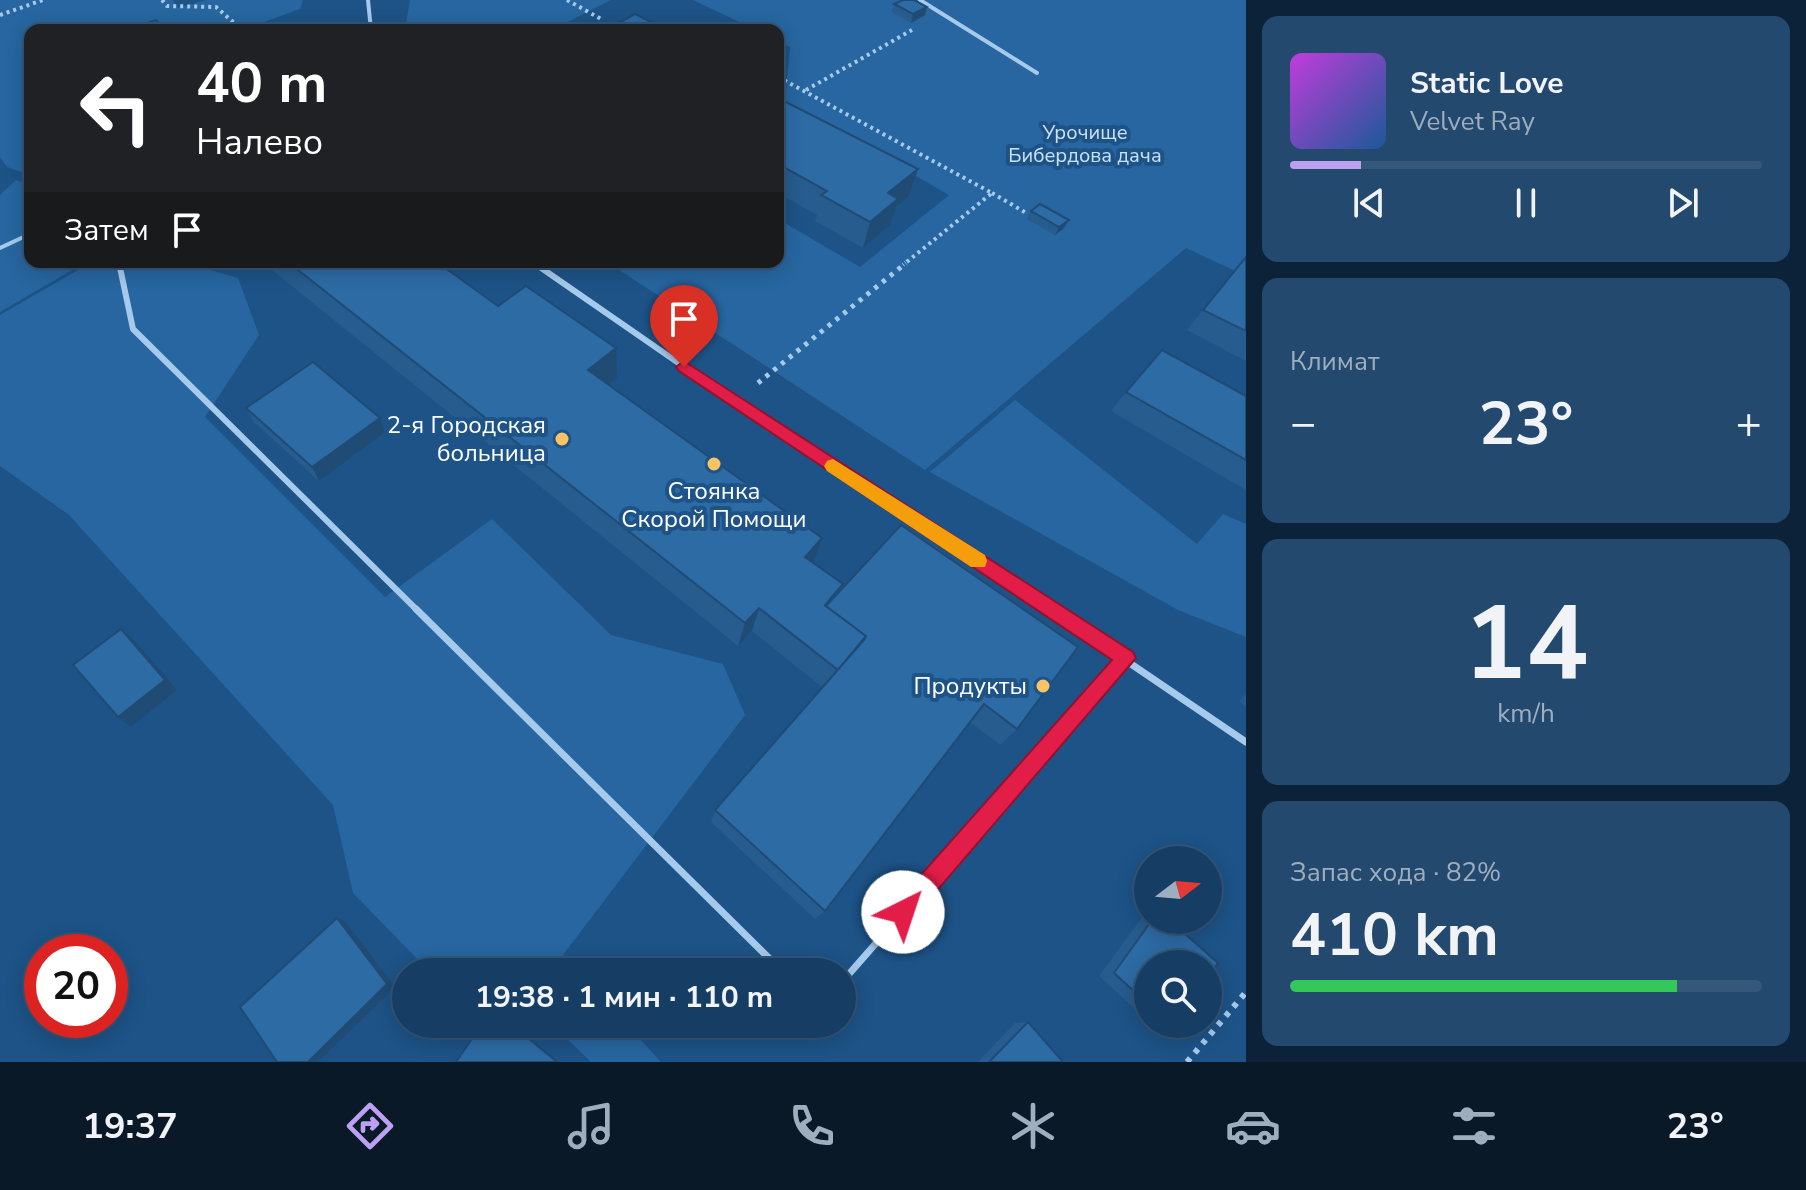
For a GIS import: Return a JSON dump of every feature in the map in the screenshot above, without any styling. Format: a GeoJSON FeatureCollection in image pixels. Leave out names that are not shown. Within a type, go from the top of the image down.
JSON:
{"type":"FeatureCollection","features":[{"type":"Feature","properties":{"kind":"lane"},"geometry":{"type":"LineString","coordinates":[[368,0],[370,24]]}},
{"type":"Feature","properties":{"kind":"lane"},"geometry":{"type":"LineString","coordinates":[[920,0],[1037,73]]}},
{"type":"Feature","properties":{"kind":"lane"},"geometry":{"type":"LineString","coordinates":[[0,248],[24,237]]}},
{"type":"Feature","properties":{"kind":"lane"},"geometry":{"type":"LineString","coordinates":[[120,268],[133,329],[769,958]]}},
{"type":"Feature","properties":{"kind":"lane"},"geometry":{"type":"LineString","coordinates":[[542,268],[735,402],[1126,658],[1246,742]]}},
{"type":"Feature","properties":{"kind":"lane"},"geometry":{"type":"LineString","coordinates":[[856,966],[1126,658]]}},
{"type":"Feature","properties":{"kind":"path"},"geometry":{"type":"LineString","coordinates":[[0,15],[43,0]]}},
{"type":"Feature","properties":{"kind":"path"},"geometry":{"type":"LineString","coordinates":[[162,0],[167,6],[216,7],[235,24]]}},
{"type":"Feature","properties":{"kind":"path"},"geometry":{"type":"LineString","coordinates":[[567,0],[601,19]]}},
{"type":"Feature","properties":{"kind":"path"},"geometry":{"type":"LineString","coordinates":[[805,91],[942,13]]}},
{"type":"Feature","properties":{"kind":"path"},"geometry":{"type":"LineString","coordinates":[[784,80],[1028,214]]}},
{"type":"Feature","properties":{"kind":"path"},"geometry":{"type":"LineString","coordinates":[[735,402],[992,193]]}},
{"type":"Feature","properties":{"kind":"path"},"geometry":{"type":"LineString","coordinates":[[1187,1062],[1246,992]]}},
{"type":"Feature","properties":{"kind":"green space"},"geometry":{"type":"Polygon","coordinates":[[[0,0],[173,0],[178,8],[206,0],[303,0],[300,9],[259,24],[24,24],[24,173],[7,167],[0,157],[0,0]]]}},
{"type":"Feature","properties":{"kind":"green space"},"geometry":{"type":"Polygon","coordinates":[[[410,0],[611,0],[564,24],[406,24],[410,0]]]}},
{"type":"Feature","properties":{"kind":"green space","name":"Урочище Бибердова дача"},"geometry":{"type":"Polygon","coordinates":[[[693,0],[1246,0],[1246,276],[1186,248],[925,470],[616,268],[784,268],[784,223],[860,267],[949,195],[785,101],[790,47],[784,44],[784,24],[743,24],[693,0]]]}},
{"type":"Feature","properties":{"kind":"green space"},"geometry":{"type":"Polygon","coordinates":[[[16,180],[24,183],[24,268],[75,268],[0,312],[0,195],[16,180]]]}},
{"type":"Feature","properties":{"kind":"green space"},"geometry":{"type":"Polygon","coordinates":[[[82,268],[203,268],[238,278],[259,335],[205,417],[385,597],[492,519],[611,635],[723,664],[745,715],[563,955],[566,958],[416,958],[353,893],[333,805],[69,515],[0,466],[0,315],[82,268]]]}},
{"type":"Feature","properties":{"kind":"green space"},"geometry":{"type":"Polygon","coordinates":[[[1015,400],[1197,544],[1223,514],[1246,524],[1246,637],[1178,610],[930,472],[1015,400]]]}},
{"type":"Feature","properties":{"kind":"green space"},"geometry":{"type":"Polygon","coordinates":[[[566,1038],[639,1038],[661,1062],[591,1062],[566,1038]]]}},
{"type":"Feature","properties":{"kind":"building"},"geometry":{"type":"Polygon","coordinates":[[[914,0],[927,7],[913,14],[894,4],[914,0]]]}},
{"type":"Feature","properties":{"kind":"building"},"geometry":{"type":"Polygon","coordinates":[[[635,14],[655,24],[617,24],[635,14]]]}},
{"type":"Feature","properties":{"kind":"building"},"geometry":{"type":"Polygon","coordinates":[[[784,101],[918,169],[888,193],[898,199],[870,222],[821,195],[827,191],[784,167],[784,101]]]}},
{"type":"Feature","properties":{"kind":"building"},"geometry":{"type":"Polygon","coordinates":[[[1040,204],[1069,220],[1059,227],[1031,211],[1040,204]]]}},
{"type":"Feature","properties":{"kind":"building"},"geometry":{"type":"Polygon","coordinates":[[[1246,257],[1246,331],[1203,310],[1246,257]]]}},
{"type":"Feature","properties":{"kind":"building","name":"2-я Городская больница"},"geometry":{"type":"Polygon","coordinates":[[[296,268],[445,268],[498,306],[526,286],[616,348],[588,370],[822,538],[805,557],[843,584],[825,605],[866,636],[838,670],[759,608],[745,623],[296,268]]]}},
{"type":"Feature","properties":{"kind":"building"},"geometry":{"type":"Polygon","coordinates":[[[1162,350],[1246,396],[1246,460],[1126,392],[1162,350]]]}},
{"type":"Feature","properties":{"kind":"building"},"geometry":{"type":"Polygon","coordinates":[[[313,362],[380,418],[312,467],[246,408],[313,362]]]}},
{"type":"Feature","properties":{"kind":"building"},"geometry":{"type":"Polygon","coordinates":[[[901,525],[1078,647],[1017,729],[984,704],[825,911],[715,810],[864,640],[866,636],[826,606],[901,525]]]}},
{"type":"Feature","properties":{"kind":"building"},"geometry":{"type":"Polygon","coordinates":[[[121,629],[165,680],[118,717],[73,665],[121,629]]]}},
{"type":"Feature","properties":{"kind":"building"},"geometry":{"type":"Polygon","coordinates":[[[337,918],[387,984],[308,1062],[277,1062],[240,1007],[337,918]]]}},
{"type":"Feature","properties":{"kind":"building"},"geometry":{"type":"Polygon","coordinates":[[[1142,934],[1185,934],[1203,950],[1134,950],[1134,991],[1114,973],[1142,934]]]}},
{"type":"Feature","properties":{"kind":"building"},"geometry":{"type":"Polygon","coordinates":[[[1028,1022],[1063,1062],[989,1062],[1028,1022]]]}},
{"type":"Feature","properties":{"kind":"building"},"geometry":{"type":"Polygon","coordinates":[[[472,1038],[528,1038],[557,1062],[456,1062],[472,1038]]]}},
{"type":"Feature","properties":{"kind":"slow traffic"},"geometry":{"type":"LineString","coordinates":[[833,466],[978,561]]}},
{"type":"Feature","properties":{"kind":"place","name":"2-я Городская больница"},"geometry":{"type":"Point","coordinates":[562,439]}},
{"type":"Feature","properties":{"kind":"place","name":"Стоянка Скорой Помощи"},"geometry":{"type":"Point","coordinates":[714,464]}},
{"type":"Feature","properties":{"kind":"place","name":"Продукты"},"geometry":{"type":"Point","coordinates":[1043,686]}},
{"type":"Feature","properties":{"kind":"route"},"geometry":{"type":"LineString","coordinates":[[684,367],[1126,658],[903,912]]}}]}
